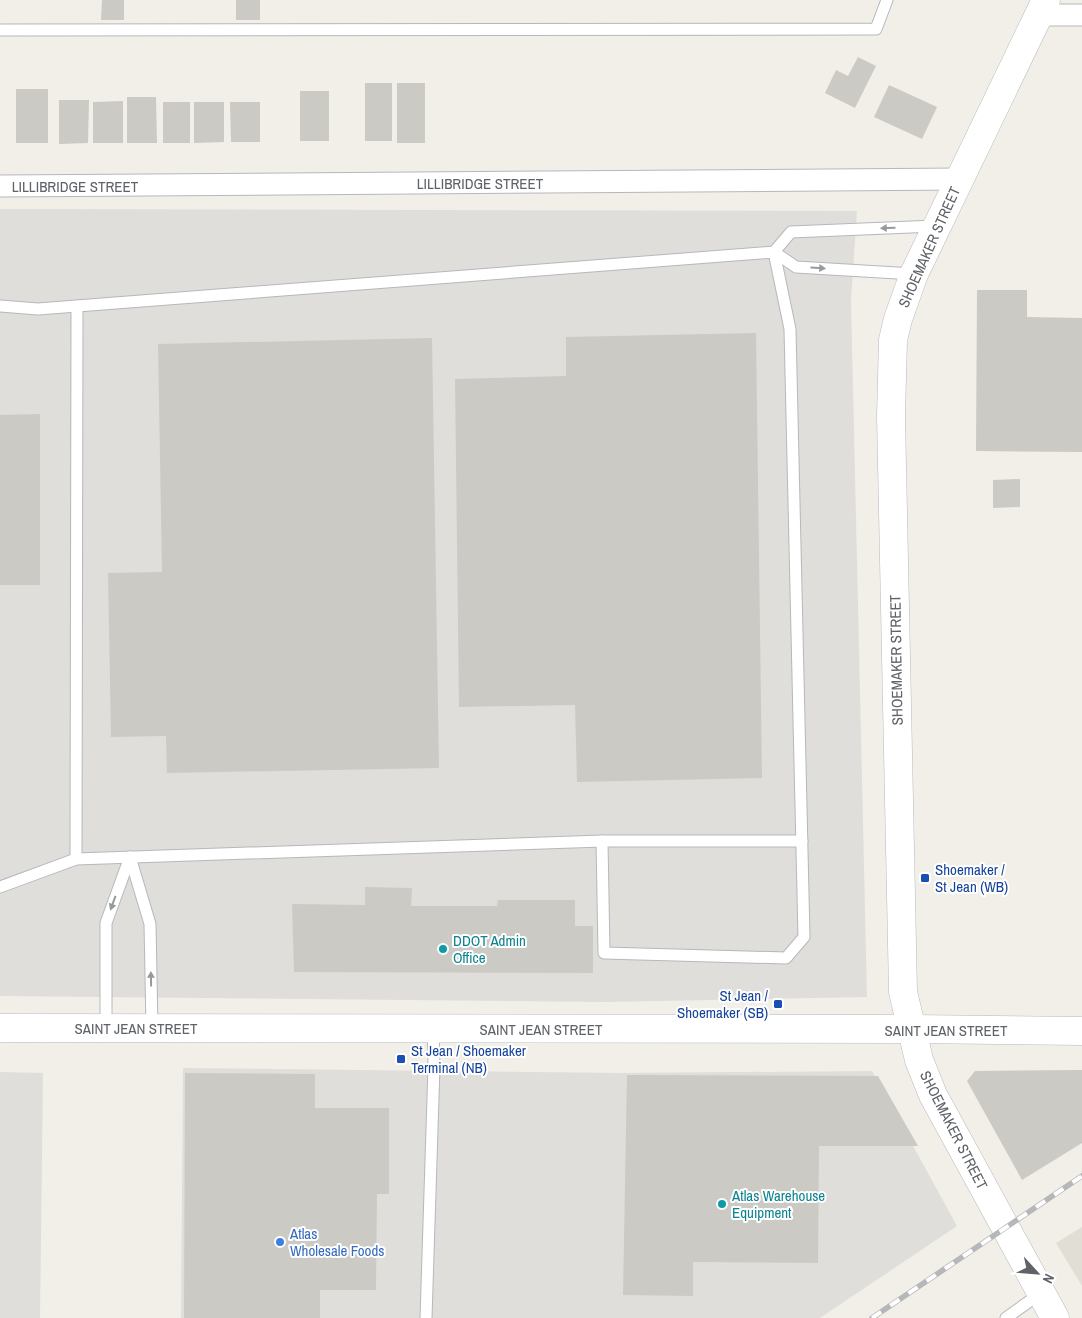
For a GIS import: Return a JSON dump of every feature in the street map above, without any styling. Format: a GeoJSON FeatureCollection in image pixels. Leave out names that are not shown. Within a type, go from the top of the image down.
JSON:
{"type":"FeatureCollection","features":[{"type":"Feature","properties":{"kind":"street"},"geometry":{"type":"LineString","coordinates":[[1042,8],[1082,15]]}},
{"type":"Feature","properties":{"kind":"street","name":"SHOEMAKER STREET"},"geometry":{"type":"LineString","coordinates":[[1042,8],[914,274],[898,319],[893,340],[891,416],[902,992],[919,1060],[933,1094],[1055,1318]]}},
{"type":"Feature","properties":{"kind":"street","name":"LILLIBRIDGE STREET"},"geometry":{"type":"LineString","coordinates":[[0,186],[960,179]]}},
{"type":"Feature","properties":{"kind":"street","name":"SAINT JEAN STREET"},"geometry":{"type":"LineString","coordinates":[[0,1028],[912,1029],[1082,1031]]}},
{"type":"Feature","properties":{"kind":"lane"},"geometry":{"type":"LineString","coordinates":[[0,30],[876,29],[887,0]]}},
{"type":"Feature","properties":{"kind":"lane"},"geometry":{"type":"LineString","coordinates":[[774,252],[791,232],[937,226]]}},
{"type":"Feature","properties":{"kind":"lane"},"geometry":{"type":"LineString","coordinates":[[602,841],[604,953],[786,958],[804,937],[790,329],[774,252]]}},
{"type":"Feature","properties":{"kind":"lane"},"geometry":{"type":"LineString","coordinates":[[0,306],[38,309],[774,252],[796,267],[914,274]]}},
{"type":"Feature","properties":{"kind":"lane"},"geometry":{"type":"LineString","coordinates":[[76,859],[78,306]]}},
{"type":"Feature","properties":{"kind":"lane"},"geometry":{"type":"LineString","coordinates":[[0,887],[76,859],[602,841],[802,842]]}},
{"type":"Feature","properties":{"kind":"lane"},"geometry":{"type":"LineString","coordinates":[[106,1028],[106,923],[130,857]]}},
{"type":"Feature","properties":{"kind":"lane"},"geometry":{"type":"LineString","coordinates":[[130,857],[150,924],[152,1028]]}},
{"type":"Feature","properties":{"kind":"lane"},"geometry":{"type":"LineString","coordinates":[[426,1318],[434,1066],[433,1028]]}},
{"type":"Feature","properties":{"kind":"lane"},"geometry":{"type":"LineString","coordinates":[[1006,1318],[1041,1293]]}},
{"type":"Feature","properties":{"kind":"shaded area"},"geometry":{"type":"Polygon","coordinates":[[[0,209],[857,211],[851,301],[867,997],[605,1002],[0,996],[0,209]]]}},
{"type":"Feature","properties":{"kind":"shaded area"},"geometry":{"type":"Polygon","coordinates":[[[183,1068],[622,1073],[872,1071],[957,1226],[820,1318],[181,1318],[183,1068]]]}},
{"type":"Feature","properties":{"kind":"shaded area"},"geometry":{"type":"Polygon","coordinates":[[[0,1072],[43,1073],[40,1318],[0,1318],[0,1072]]]}},
{"type":"Feature","properties":{"kind":"shaded area"},"geometry":{"type":"Polygon","coordinates":[[[1082,1227],[1082,1286],[1056,1243],[1082,1227]]]}},
{"type":"Feature","properties":{"kind":"building"},"geometry":{"type":"Polygon","coordinates":[[[102,0],[124,0],[124,20],[101,20],[102,0]]]}},
{"type":"Feature","properties":{"kind":"building"},"geometry":{"type":"Polygon","coordinates":[[[236,0],[260,0],[260,20],[236,20],[236,0]]]}},
{"type":"Feature","properties":{"kind":"building"},"geometry":{"type":"Polygon","coordinates":[[[858,57],[876,66],[855,108],[825,93],[836,70],[848,76],[858,57]]]}},
{"type":"Feature","properties":{"kind":"building"},"geometry":{"type":"Polygon","coordinates":[[[365,83],[392,83],[392,141],[365,141],[365,83]]]}},
{"type":"Feature","properties":{"kind":"building"},"geometry":{"type":"Polygon","coordinates":[[[397,83],[425,83],[425,143],[397,143],[397,83]]]}},
{"type":"Feature","properties":{"kind":"building"},"geometry":{"type":"Polygon","coordinates":[[[889,85],[937,107],[922,139],[874,117],[889,85]]]}},
{"type":"Feature","properties":{"kind":"building"},"geometry":{"type":"Polygon","coordinates":[[[16,89],[48,89],[48,143],[16,143],[16,89]]]}},
{"type":"Feature","properties":{"kind":"building"},"geometry":{"type":"Polygon","coordinates":[[[300,91],[329,91],[329,141],[300,141],[300,91]]]}},
{"type":"Feature","properties":{"kind":"building"},"geometry":{"type":"Polygon","coordinates":[[[127,97],[156,97],[157,143],[127,143],[127,97]]]}},
{"type":"Feature","properties":{"kind":"building"},"geometry":{"type":"Polygon","coordinates":[[[59,100],[89,100],[88,143],[59,144],[59,100]]]}},
{"type":"Feature","properties":{"kind":"building"},"geometry":{"type":"Polygon","coordinates":[[[123,101],[123,143],[93,143],[93,102],[123,101]]]}},
{"type":"Feature","properties":{"kind":"building"},"geometry":{"type":"Polygon","coordinates":[[[163,102],[190,102],[190,143],[163,143],[163,102]]]}},
{"type":"Feature","properties":{"kind":"building"},"geometry":{"type":"Polygon","coordinates":[[[194,102],[224,102],[224,142],[194,143],[194,102]]]}},
{"type":"Feature","properties":{"kind":"building"},"geometry":{"type":"Polygon","coordinates":[[[230,102],[260,102],[260,142],[231,142],[230,102]]]}},
{"type":"Feature","properties":{"kind":"building"},"geometry":{"type":"Polygon","coordinates":[[[977,290],[1027,290],[1027,317],[1082,318],[1082,452],[976,451],[977,290]]]}},
{"type":"Feature","properties":{"kind":"building"},"geometry":{"type":"Polygon","coordinates":[[[756,333],[762,778],[577,782],[575,705],[459,707],[455,379],[566,376],[566,337],[756,333]]]}},
{"type":"Feature","properties":{"kind":"building"},"geometry":{"type":"Polygon","coordinates":[[[432,338],[439,768],[167,773],[166,736],[111,737],[108,573],[162,572],[158,344],[432,338]]]}},
{"type":"Feature","properties":{"kind":"building"},"geometry":{"type":"Polygon","coordinates":[[[40,414],[40,585],[0,585],[0,415],[40,414]]]}},
{"type":"Feature","properties":{"kind":"building"},"geometry":{"type":"Polygon","coordinates":[[[1020,479],[1020,507],[993,508],[993,480],[1020,479]]]}},
{"type":"Feature","properties":{"kind":"building","name":"DDOT Admin Office"},"geometry":{"type":"Polygon","coordinates":[[[365,887],[412,888],[411,906],[497,906],[498,900],[575,900],[575,926],[593,926],[593,973],[294,972],[292,904],[365,905],[365,887]]]}},
{"type":"Feature","properties":{"kind":"building"},"geometry":{"type":"Polygon","coordinates":[[[1082,1070],[1082,1143],[1022,1180],[967,1081],[975,1071],[1082,1070]]]}},
{"type":"Feature","properties":{"kind":"building","name":"Atlas Wholesale Foods"},"geometry":{"type":"Polygon","coordinates":[[[185,1073],[315,1074],[315,1108],[389,1108],[389,1194],[377,1194],[376,1290],[320,1290],[320,1318],[184,1318],[185,1073]]]}},
{"type":"Feature","properties":{"kind":"building","name":"Atlas Warehouse Equipment"},"geometry":{"type":"Polygon","coordinates":[[[627,1075],[878,1076],[918,1146],[819,1146],[818,1263],[693,1262],[693,1296],[623,1295],[627,1075]]]}},
{"type":"Feature","properties":{"kind":"railway"},"geometry":{"type":"LineString","coordinates":[[872,1318],[1082,1176]]}},
{"type":"Feature","properties":{"kind":"place","name":"Shoemaker / St Jean (WB)"},"geometry":{"type":"Point","coordinates":[925,878]}},
{"type":"Feature","properties":{"kind":"place","name":"DDOT Admin Office"},"geometry":{"type":"Point","coordinates":[443,949]}},
{"type":"Feature","properties":{"kind":"place","name":"St Jean / Shoemaker (SB)"},"geometry":{"type":"Point","coordinates":[778,1004]}},
{"type":"Feature","properties":{"kind":"place","name":"St Jean / Shoemaker Terminal (NB)"},"geometry":{"type":"Point","coordinates":[401,1059]}},
{"type":"Feature","properties":{"kind":"place","name":"Atlas Warehouse Equipment"},"geometry":{"type":"Point","coordinates":[722,1204]}},
{"type":"Feature","properties":{"kind":"place","name":"Atlas Wholesale Foods"},"geometry":{"type":"Point","coordinates":[280,1242]}}]}
